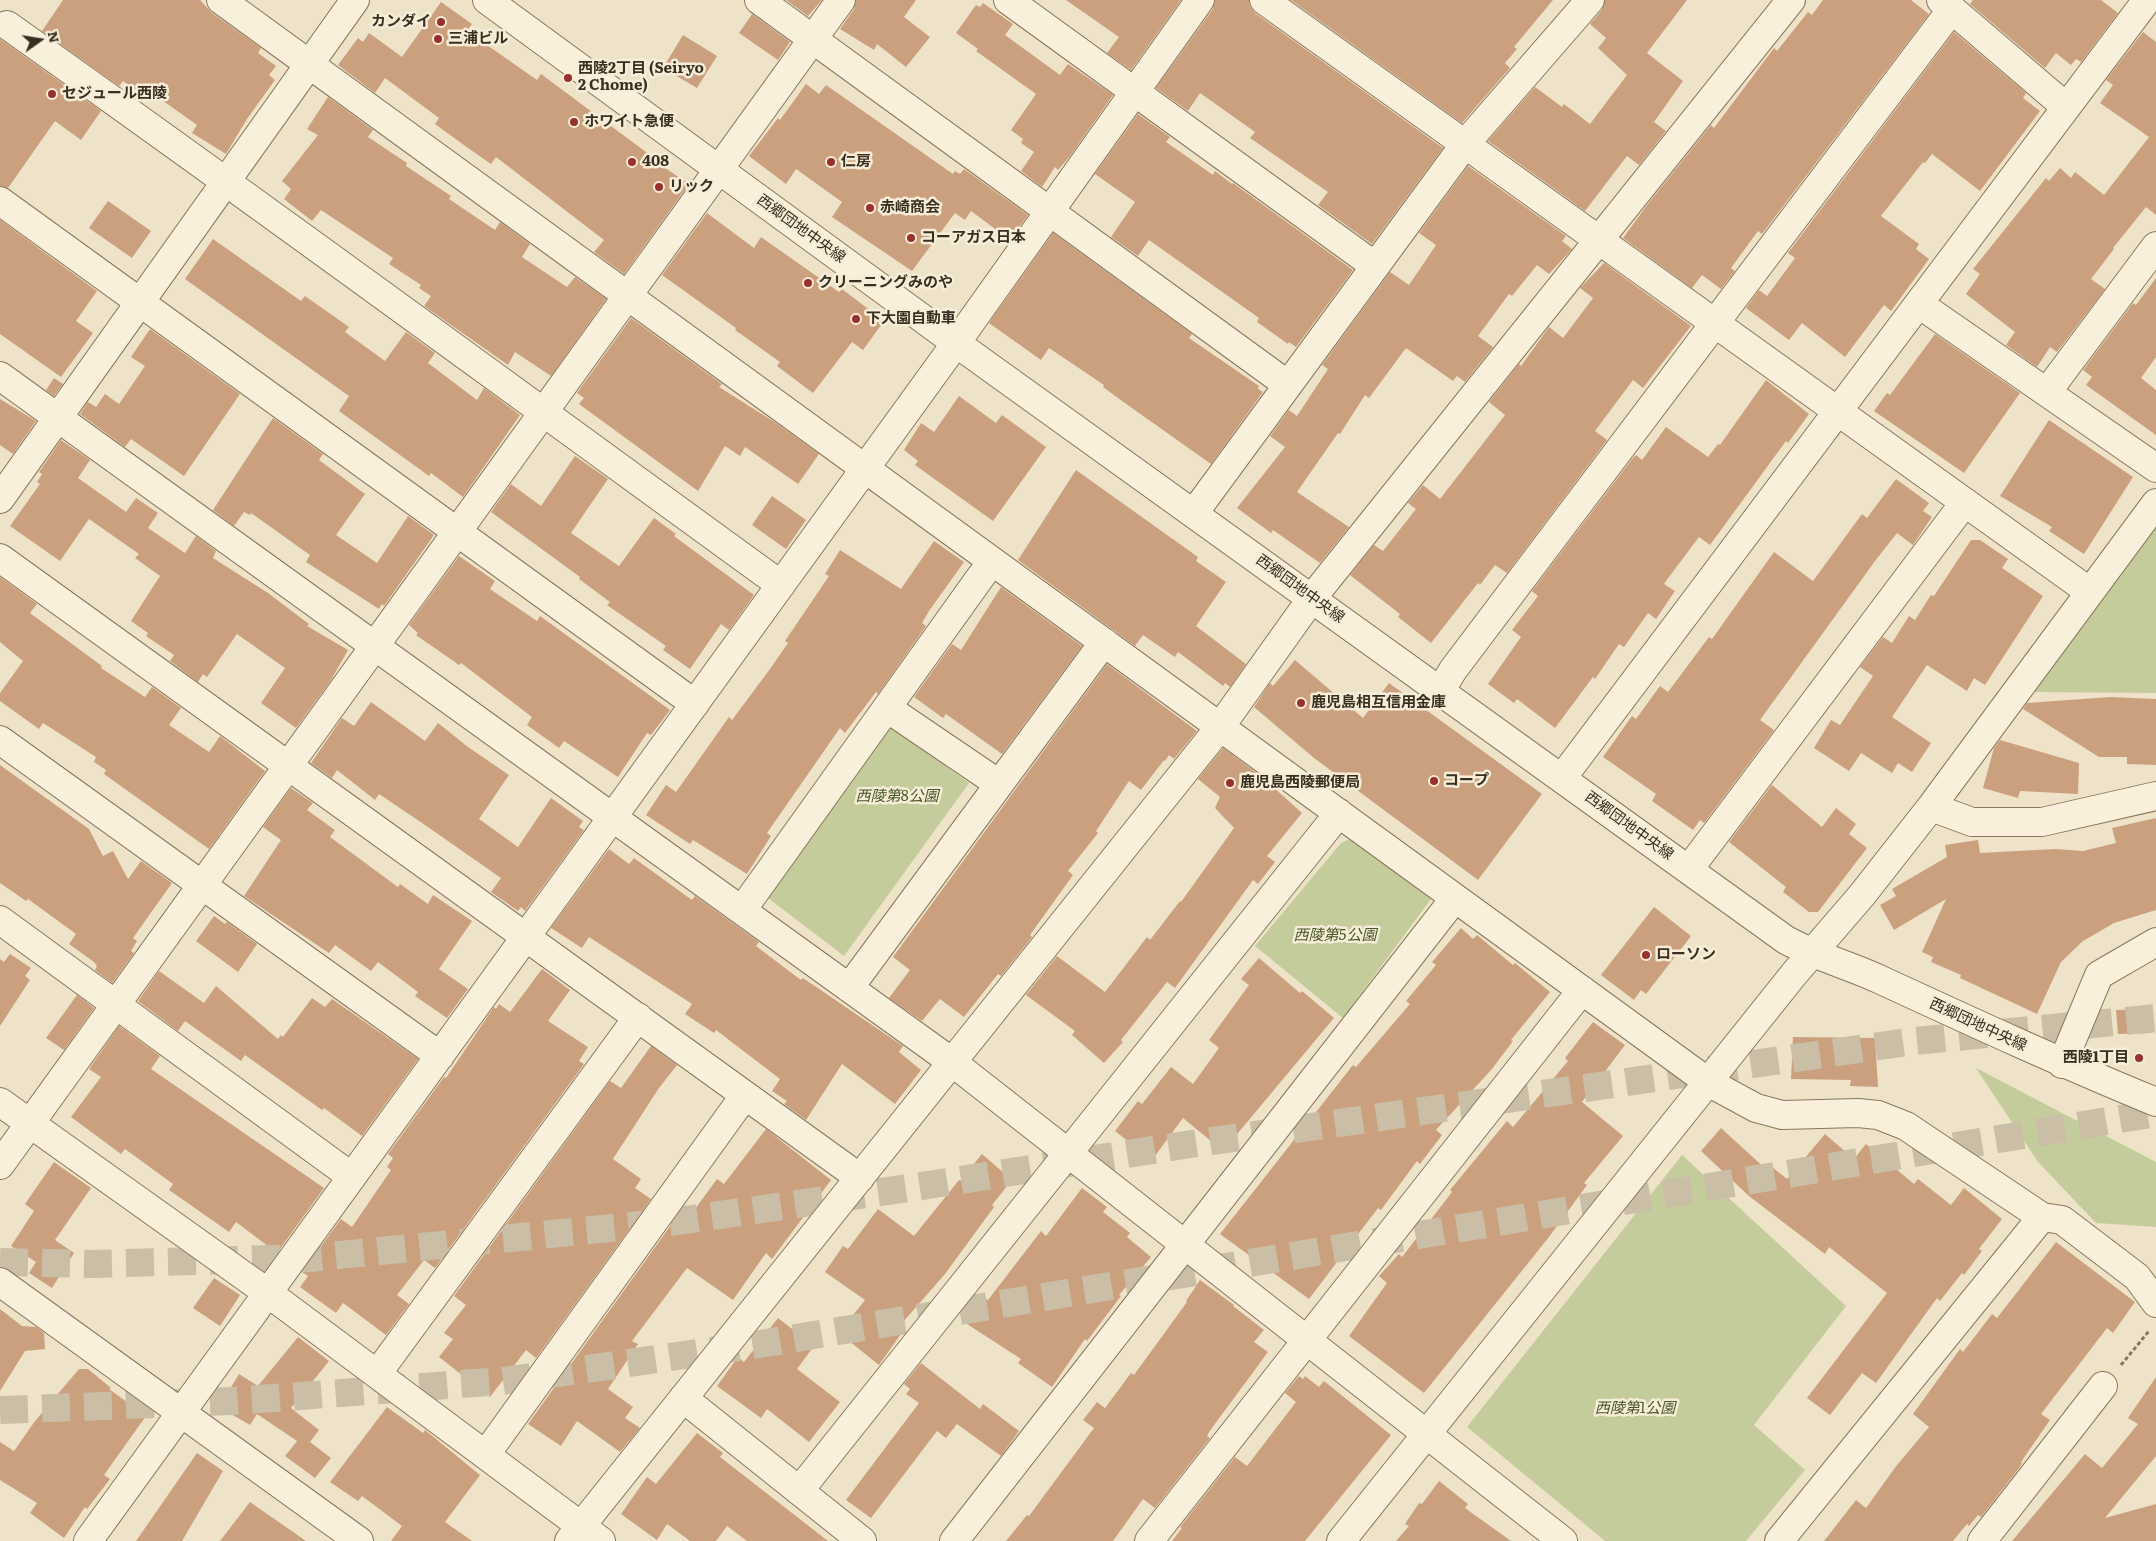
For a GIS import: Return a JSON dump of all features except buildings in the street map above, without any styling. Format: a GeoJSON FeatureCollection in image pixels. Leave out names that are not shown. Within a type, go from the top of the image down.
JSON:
{"type":"FeatureCollection","features":[{"type":"Feature","properties":{"kind":"street"},"geometry":{"type":"LineString","coordinates":[[221,0],[1708,1082],[1756,1108],[1782,1115],[1858,1113],[1878,1115],[1906,1126],[2042,1217],[2062,1220],[2137,1277],[2156,1303]]}},
{"type":"Feature","properties":{"kind":"street"},"geometry":{"type":"LineString","coordinates":[[0,499],[355,0]]}},
{"type":"Feature","properties":{"kind":"street","name":"西郷団地中央線"},"geometry":{"type":"LineString","coordinates":[[487,0],[956,343],[1441,690],[1786,940],[1811,954],[1864,972],[2062,1064],[2156,1102]]}},
{"type":"Feature","properties":{"kind":"street"},"geometry":{"type":"LineString","coordinates":[[759,0],[1288,385]]}},
{"type":"Feature","properties":{"kind":"street"},"geometry":{"type":"LineString","coordinates":[[0,1165],[841,0]]}},
{"type":"Feature","properties":{"kind":"street"},"geometry":{"type":"LineString","coordinates":[[1008,0],[1375,266]]}},
{"type":"Feature","properties":{"kind":"street"},"geometry":{"type":"LineString","coordinates":[[88,1541],[956,343],[1200,0]]}},
{"type":"Feature","properties":{"kind":"street"},"geometry":{"type":"LineString","coordinates":[[1264,0],[2090,592]]}},
{"type":"Feature","properties":{"kind":"street"},"geometry":{"type":"LineString","coordinates":[[1194,513],[1465,144],[1590,0]]}},
{"type":"Feature","properties":{"kind":"street"},"geometry":{"type":"LineString","coordinates":[[0,1102],[268,1293],[486,1454],[584,1536],[683,1398],[1220,727],[1312,598],[1791,0]]}},
{"type":"Feature","properties":{"kind":"street"},"geometry":{"type":"LineString","coordinates":[[1562,778],[2147,0]]}},
{"type":"Feature","properties":{"kind":"street"},"geometry":{"type":"LineString","coordinates":[[1441,690],[1453,670],[1714,322],[1947,5],[2066,107]]}},
{"type":"Feature","properties":{"kind":"street"},"geometry":{"type":"LineString","coordinates":[[7,24],[227,180],[543,413],[781,584]]}},
{"type":"Feature","properties":{"kind":"street"},"geometry":{"type":"LineString","coordinates":[[0,200],[695,704]]}},
{"type":"Feature","properties":{"kind":"street"},"geometry":{"type":"LineString","coordinates":[[2047,392],[2156,246]]}},
{"type":"Feature","properties":{"kind":"street"},"geometry":{"type":"LineString","coordinates":[[1919,304],[2156,468]]}},
{"type":"Feature","properties":{"kind":"street"},"geometry":{"type":"LineString","coordinates":[[0,376],[952,1062],[1427,1433],[1552,1538]]}},
{"type":"Feature","properties":{"kind":"street"},"geometry":{"type":"LineString","coordinates":[[1689,869],[1965,502]]}},
{"type":"Feature","properties":{"kind":"street"},"geometry":{"type":"LineString","coordinates":[[1341,1541],[1811,954],[1862,895],[1930,807],[2156,503]]}},
{"type":"Feature","properties":{"kind":"street"},"geometry":{"type":"LineString","coordinates":[[0,558],[860,1178]]}},
{"type":"Feature","properties":{"kind":"street"},"geometry":{"type":"LineString","coordinates":[[742,910],[992,562]]}},
{"type":"Feature","properties":{"kind":"street"},"geometry":{"type":"LineString","coordinates":[[849,988],[1104,642]]}},
{"type":"Feature","properties":{"kind":"street"},"geometry":{"type":"LineString","coordinates":[[887,708],[999,784]]}},
{"type":"Feature","properties":{"kind":"street"},"geometry":{"type":"LineString","coordinates":[[0,740],[440,1056]]}},
{"type":"Feature","properties":{"kind":"street"},"geometry":{"type":"LineString","coordinates":[[1930,807],[1972,822],[2042,822],[2156,796]]}},
{"type":"Feature","properties":{"kind":"street"},"geometry":{"type":"LineString","coordinates":[[799,1491],[1338,813]]}},
{"type":"Feature","properties":{"kind":"street"},"geometry":{"type":"LineString","coordinates":[[954,1541],[1455,898]]}},
{"type":"Feature","properties":{"kind":"street"},"geometry":{"type":"LineString","coordinates":[[0,920],[352,1177]]}},
{"type":"Feature","properties":{"kind":"street"},"geometry":{"type":"LineString","coordinates":[[2062,1064],[2099,974],[2156,942]]}},
{"type":"Feature","properties":{"kind":"street"},"geometry":{"type":"LineString","coordinates":[[1149,1541],[1582,990]]}},
{"type":"Feature","properties":{"kind":"street"},"geometry":{"type":"LineString","coordinates":[[377,1374],[638,1018]]}},
{"type":"Feature","properties":{"kind":"street"},"geometry":{"type":"LineString","coordinates":[[486,1454],[745,1095]]}},
{"type":"Feature","properties":{"kind":"street"},"geometry":{"type":"LineString","coordinates":[[1780,1541],[2042,1217]]}},
{"type":"Feature","properties":{"kind":"street"},"geometry":{"type":"LineString","coordinates":[[0,1282],[359,1541]]}},
{"type":"Feature","properties":{"kind":"street"},"geometry":{"type":"LineString","coordinates":[[1982,1541],[2103,1386]]}},
{"type":"Feature","properties":{"kind":"street"},"geometry":{"type":"LineString","coordinates":[[683,1398],[862,1541]]}},
{"type":"Feature","properties":{"kind":"path"},"geometry":{"type":"LineString","coordinates":[[2103,1386],[2150,1330]]}},
{"type":"Feature","properties":{"kind":"green space"},"geometry":{"type":"Polygon","coordinates":[[[2156,524],[2156,693],[2028,692],[2156,524]]]}},
{"type":"Feature","properties":{"kind":"green space","name":"西陵第8公園"},"geometry":{"type":"Polygon","coordinates":[[[887,724],[969,783],[844,956],[764,895],[887,724]]]}},
{"type":"Feature","properties":{"kind":"green space","name":"西陵第5公園"},"geometry":{"type":"Polygon","coordinates":[[[1352,838],[1431,899],[1343,1018],[1255,946],[1341,843],[1352,838]]]}},
{"type":"Feature","properties":{"kind":"green space"},"geometry":{"type":"Polygon","coordinates":[[[1976,1068],[2156,1162],[2156,1227],[2096,1223],[2038,1162],[1976,1068]]]}},
{"type":"Feature","properties":{"kind":"green space","name":"西陵第1公園"},"geometry":{"type":"Polygon","coordinates":[[[1682,1155],[1846,1306],[1754,1425],[1805,1470],[1746,1541],[1605,1541],[1467,1427],[1682,1155]]]}},
{"type":"Feature","properties":{"kind":"tunnel"},"geometry":{"type":"LineString","coordinates":[[0,1262],[90,1264],[310,1258],[671,1222],[909,1188],[1191,1144],[1915,1041],[2156,1018]]}},
{"type":"Feature","properties":{"kind":"tunnel"},"geometry":{"type":"LineString","coordinates":[[0,1410],[232,1401],[503,1381],[760,1344],[2156,1113]]}},
{"type":"Feature","properties":{"kind":"place","name":"カンダイ"},"geometry":{"type":"Point","coordinates":[441,22]}},
{"type":"Feature","properties":{"kind":"place","name":"三浦ビル"},"geometry":{"type":"Point","coordinates":[438,39]}},
{"type":"Feature","properties":{"kind":"place","name":"西陵2丁目 (Seiryo 2 Chome)"},"geometry":{"type":"Point","coordinates":[568,78]}},
{"type":"Feature","properties":{"kind":"place","name":"セジュール西陵"},"geometry":{"type":"Point","coordinates":[52,94]}},
{"type":"Feature","properties":{"kind":"place","name":"ホワイト急便"},"geometry":{"type":"Point","coordinates":[574,122]}},
{"type":"Feature","properties":{"kind":"place","name":"408"},"geometry":{"type":"Point","coordinates":[632,162]}},
{"type":"Feature","properties":{"kind":"place","name":"仁房"},"geometry":{"type":"Point","coordinates":[831,162]}},
{"type":"Feature","properties":{"kind":"place","name":"リック"},"geometry":{"type":"Point","coordinates":[659,187]}},
{"type":"Feature","properties":{"kind":"place","name":"赤崎商会"},"geometry":{"type":"Point","coordinates":[870,208]}},
{"type":"Feature","properties":{"kind":"place","name":"コーアガス日本"},"geometry":{"type":"Point","coordinates":[911,238]}},
{"type":"Feature","properties":{"kind":"place","name":"クリーニングみのや"},"geometry":{"type":"Point","coordinates":[808,283]}},
{"type":"Feature","properties":{"kind":"place","name":"下大園自動車"},"geometry":{"type":"Point","coordinates":[856,319]}},
{"type":"Feature","properties":{"kind":"place","name":"鹿児島相互信用金庫"},"geometry":{"type":"Point","coordinates":[1301,703]}},
{"type":"Feature","properties":{"kind":"place","name":"コープ"},"geometry":{"type":"Point","coordinates":[1434,781]}},
{"type":"Feature","properties":{"kind":"place","name":"鹿児島西陵郵便局"},"geometry":{"type":"Point","coordinates":[1230,783]}},
{"type":"Feature","properties":{"kind":"place","name":"ローソン"},"geometry":{"type":"Point","coordinates":[1646,955]}},
{"type":"Feature","properties":{"kind":"place","name":"西陵1丁目"},"geometry":{"type":"Point","coordinates":[2139,1058]}}]}
